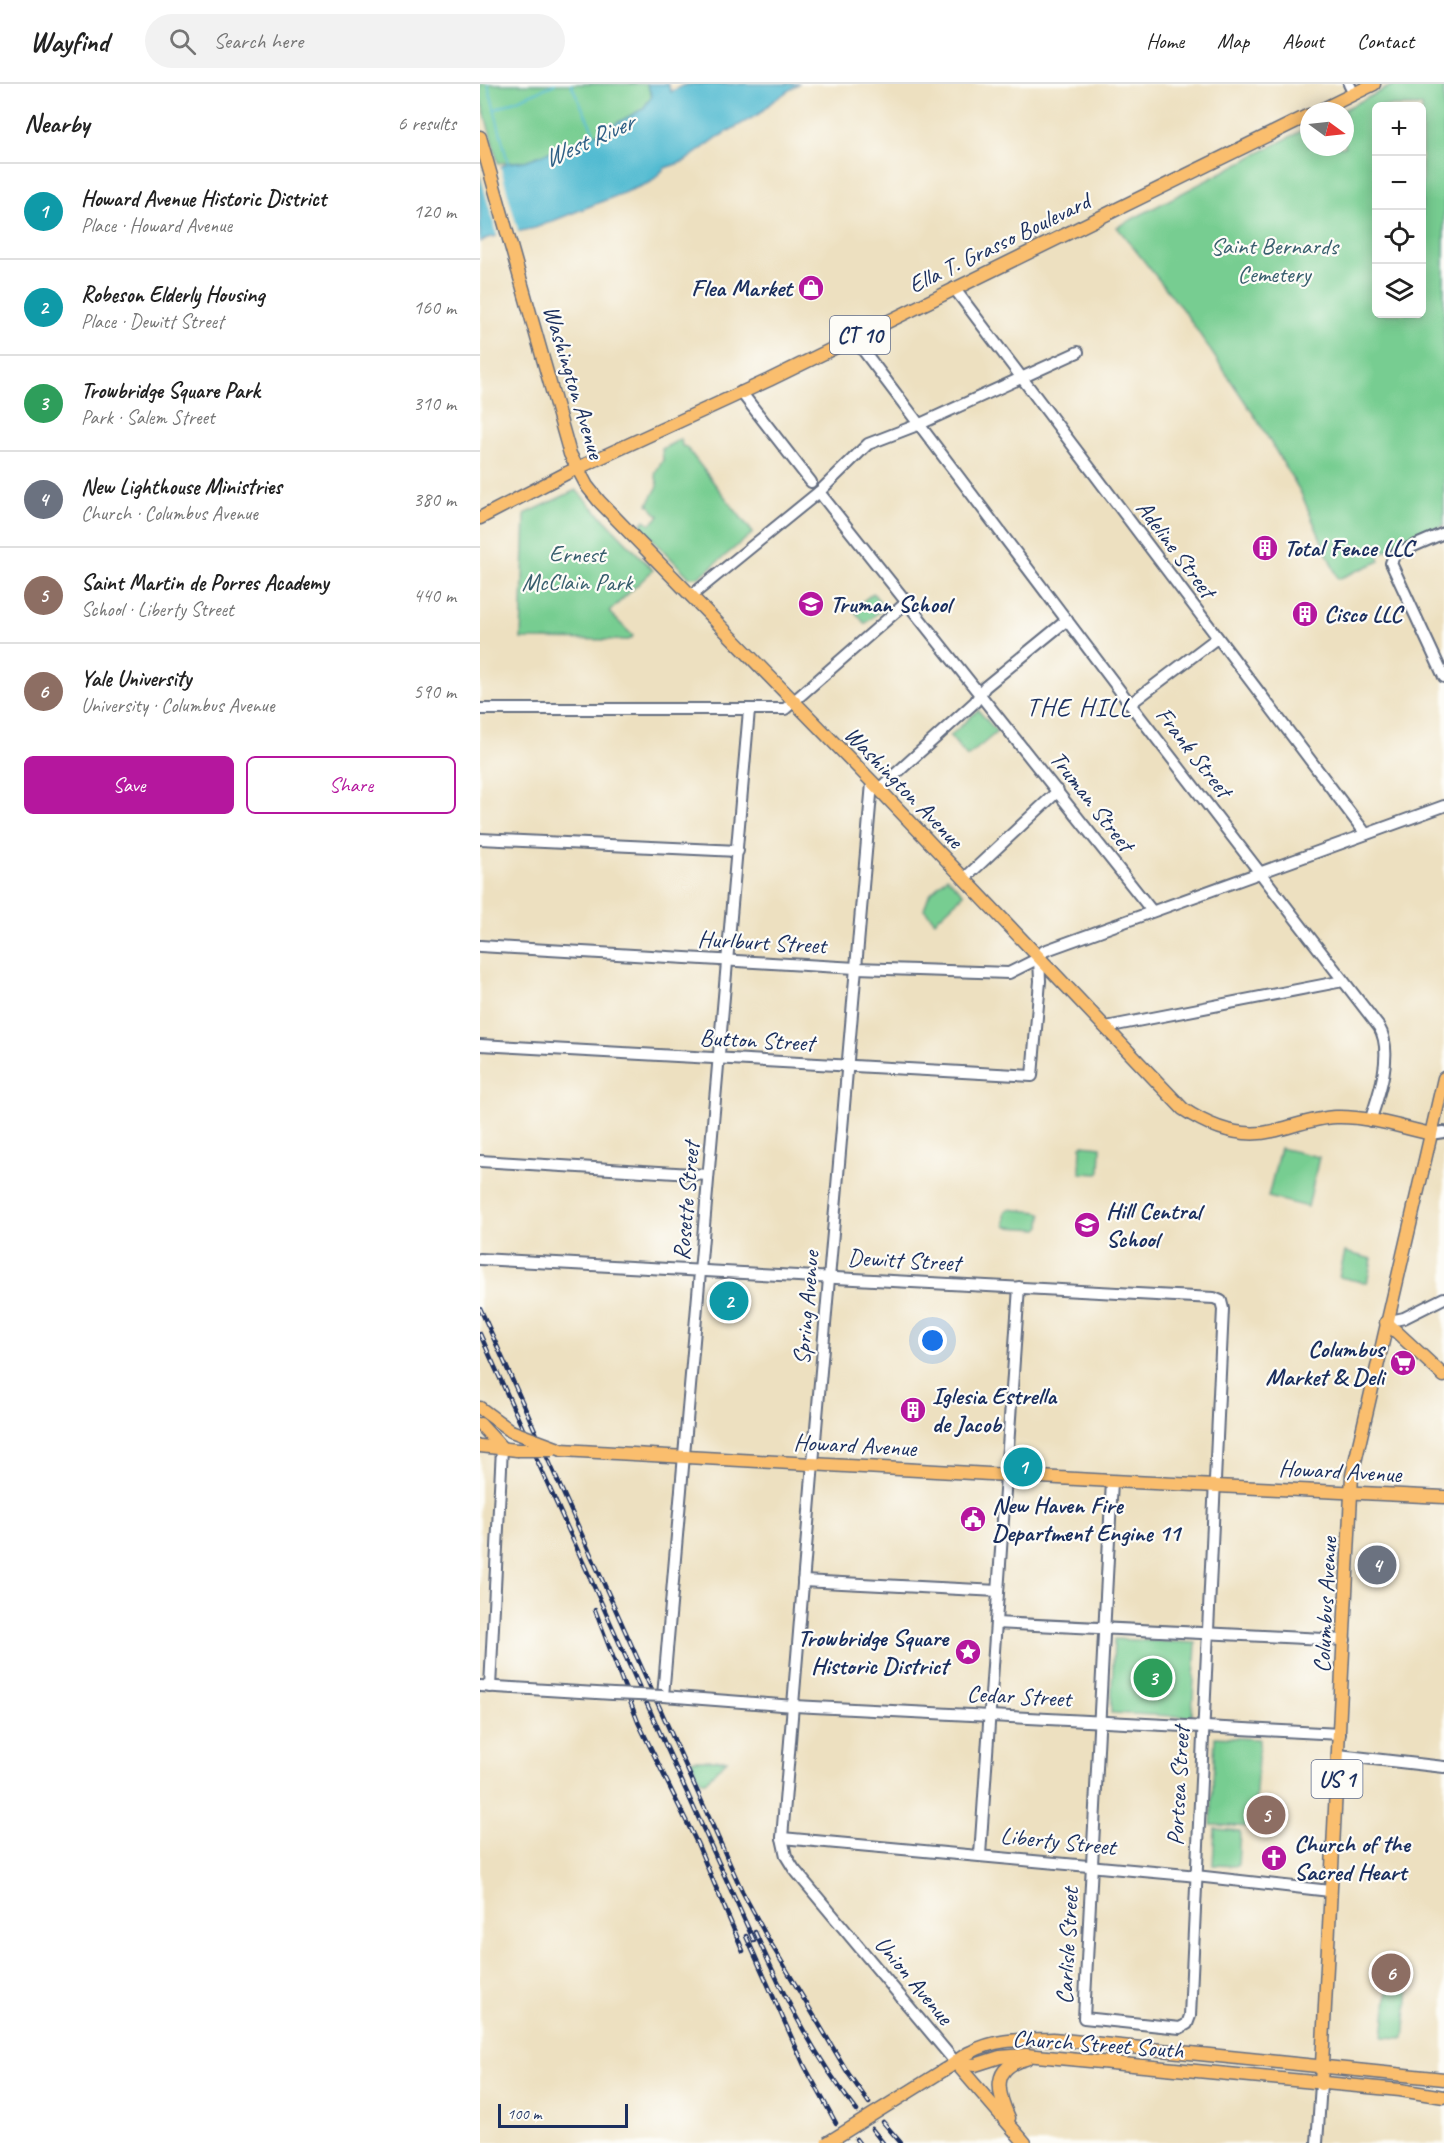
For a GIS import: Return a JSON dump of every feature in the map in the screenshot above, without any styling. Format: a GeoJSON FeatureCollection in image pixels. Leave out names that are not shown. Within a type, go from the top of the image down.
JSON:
{"type":"FeatureCollection","features":[{"type":"Feature","properties":{"kind":"main road"},"geometry":{"type":"LineString","coordinates":[[1332,102],[1352,89],[1374,84]]}},
{"type":"Feature","properties":{"kind":"main road","name":"Ella T. Grasso Boulevard"},"geometry":{"type":"LineString","coordinates":[[480,518],[578,468],[854,338],[1300,120]]}},
{"type":"Feature","properties":{"kind":"main road","name":"Washington Avenue"},"geometry":{"type":"LineString","coordinates":[[480,137],[566,443],[592,493],[599,501],[876,786],[1183,1109],[1201,1121],[1243,1134],[1272,1131],[1326,1118],[1340,1117],[1431,1134]]}},
{"type":"Feature","properties":{"kind":"main road","name":"Columbus Avenue"},"geometry":{"type":"LineString","coordinates":[[1321,2084],[1352,1475],[1444,1078]]}},
{"type":"Feature","properties":{"kind":"main road"},"geometry":{"type":"LineString","coordinates":[[1386,1322],[1444,1376]]}},
{"type":"Feature","properties":{"kind":"main road"},"geometry":{"type":"LineString","coordinates":[[480,1408],[511,1431],[562,1450]]}},
{"type":"Feature","properties":{"kind":"main road"},"geometry":{"type":"LineString","coordinates":[[480,1424],[502,1448]]}},
{"type":"Feature","properties":{"kind":"main road","name":"Howard Avenue"},"geometry":{"type":"LineString","coordinates":[[480,1446],[517,1450],[562,1450],[1444,1497]]}},
{"type":"Feature","properties":{"kind":"main road","name":"Church Street South"},"geometry":{"type":"LineString","coordinates":[[956,2063],[972,2051],[1008,2040],[1053,2040],[1444,2079]]}},
{"type":"Feature","properties":{"kind":"main road","name":"Church Street South"},"geometry":{"type":"LineString","coordinates":[[956,2063],[975,2064],[1000,2057],[1019,2055],[1400,2090],[1444,2097]]}},
{"type":"Feature","properties":{"kind":"main road"},"geometry":{"type":"LineString","coordinates":[[1014,2130],[1000,2096],[1001,2078],[1007,2068],[1014,2063],[1039,2057]]}},
{"type":"Feature","properties":{"kind":"main road"},"geometry":{"type":"LineString","coordinates":[[827,2143],[956,2063]]}},
{"type":"Feature","properties":{"kind":"main road","name":"Union Avenue"},"geometry":{"type":"LineString","coordinates":[[956,2063],[1025,2143]]}},
{"type":"Feature","properties":{"kind":"street","name":"Adeline Street"},"geometry":{"type":"LineString","coordinates":[[954,288],[1366,834]]}},
{"type":"Feature","properties":{"kind":"street","name":"Frank Street"},"geometry":{"type":"LineString","coordinates":[[854,338],[1130,704],[1381,1031],[1386,1047],[1384,1065],[1370,1121]]}},
{"type":"Feature","properties":{"kind":"street"},"geometry":{"type":"LineString","coordinates":[[691,596],[819,492],[868,444],[920,424],[1078,352]]}},
{"type":"Feature","properties":{"kind":"street"},"geometry":{"type":"LineString","coordinates":[[741,392],[811,482]]}},
{"type":"Feature","properties":{"kind":"street","name":"Truman Street"},"geometry":{"type":"LineString","coordinates":[[819,492],[1152,911]]}},
{"type":"Feature","properties":{"kind":"street"},"geometry":{"type":"LineString","coordinates":[[1444,533],[1395,554],[1391,563],[1444,677]]}},
{"type":"Feature","properties":{"kind":"street"},"geometry":{"type":"LineString","coordinates":[[480,709],[785,709],[907,602]]}},
{"type":"Feature","properties":{"kind":"street"},"geometry":{"type":"LineString","coordinates":[[876,786],[973,704],[985,687],[1067,620]]}},
{"type":"Feature","properties":{"kind":"street"},"geometry":{"type":"LineString","coordinates":[[1130,704],[1217,638]]}},
{"type":"Feature","properties":{"kind":"street","name":"Rosette Street"},"geometry":{"type":"LineString","coordinates":[[663,1695],[749,710]]}},
{"type":"Feature","properties":{"kind":"street","name":"Spring Avenue"},"geometry":{"type":"LineString","coordinates":[[783,1838],[855,968],[876,786]]}},
{"type":"Feature","properties":{"kind":"street"},"geometry":{"type":"LineString","coordinates":[[964,879],[1058,792]]}},
{"type":"Feature","properties":{"kind":"street","name":"Hurlburt Street"},"geometry":{"type":"LineString","coordinates":[[480,946],[855,968],[1009,973],[1039,958],[1044,951],[1444,806]]}},
{"type":"Feature","properties":{"kind":"street"},"geometry":{"type":"LineString","coordinates":[[480,839],[738,851]]}},
{"type":"Feature","properties":{"kind":"street","name":"Button Street"},"geometry":{"type":"LineString","coordinates":[[480,1045],[1032,1076],[1040,981],[1039,958]]}},
{"type":"Feature","properties":{"kind":"street"},"geometry":{"type":"LineString","coordinates":[[1106,1027],[1343,981]]}},
{"type":"Feature","properties":{"kind":"street"},"geometry":{"type":"LineString","coordinates":[[1431,1134],[1444,1132]]}},
{"type":"Feature","properties":{"kind":"street"},"geometry":{"type":"LineString","coordinates":[[480,1161],[708,1175]]}},
{"type":"Feature","properties":{"kind":"street","name":"Dewitt Street"},"geometry":{"type":"LineString","coordinates":[[480,1259],[1019,1287],[1218,1300]]}},
{"type":"Feature","properties":{"kind":"street"},"geometry":{"type":"LineString","coordinates":[[980,1855],[1019,1287]]}},
{"type":"Feature","properties":{"kind":"street"},"geometry":{"type":"LineString","coordinates":[[1386,1322],[1404,1318],[1444,1299]]}},
{"type":"Feature","properties":{"kind":"street","name":"Portsea Street"},"geometry":{"type":"LineString","coordinates":[[1187,2025],[1190,2016],[1206,1633],[1223,1309],[1223,1304],[1218,1300]]}},
{"type":"Feature","properties":{"kind":"street"},"geometry":{"type":"LineString","coordinates":[[485,1686],[502,1448]]}},
{"type":"Feature","properties":{"kind":"street","name":"Carlisle Street"},"geometry":{"type":"LineString","coordinates":[[1112,1481],[1084,2018],[1180,2028],[1187,2025]]}},
{"type":"Feature","properties":{"kind":"street"},"geometry":{"type":"LineString","coordinates":[[803,1581],[998,1591]]}},
{"type":"Feature","properties":{"kind":"street"},"geometry":{"type":"LineString","coordinates":[[996,1623],[1345,1640]]}},
{"type":"Feature","properties":{"kind":"street","name":"Cedar Street"},"geometry":{"type":"LineString","coordinates":[[485,1686],[663,1695],[794,1706],[1340,1734]]}},
{"type":"Feature","properties":{"kind":"street"},"geometry":{"type":"LineString","coordinates":[[1338,1755],[1444,1767]]}},
{"type":"Feature","properties":{"kind":"street","name":"Liberty Street"},"geometry":{"type":"LineString","coordinates":[[783,1838],[980,1855],[1330,1891]]}},
{"type":"Feature","properties":{"kind":"street","name":"Union Avenue"},"geometry":{"type":"LineString","coordinates":[[783,1838],[786,1856],[794,1869],[956,2063]]}},
{"type":"Feature","properties":{"kind":"street","name":"Columbus Avenue"},"geometry":{"type":"LineString","coordinates":[[1317,2143],[1321,2084]]}},
{"type":"Feature","properties":{"kind":"green space"},"geometry":{"type":"Polygon","coordinates":[[[480,84],[647,84],[652,96],[643,109],[581,142],[525,161],[498,163],[480,96],[480,84]]]}},
{"type":"Feature","properties":{"kind":"green space","name":"Saint Bernards Cemetery"},"geometry":{"type":"Polygon","coordinates":[[[1395,84],[1444,84],[1444,525],[1378,554],[1380,561],[1338,579],[1300,491],[1256,418],[1186,314],[1117,227],[1300,132],[1300,156],[1354,156],[1354,104],[1395,84]]]}},
{"type":"Feature","properties":{"kind":"green space"},"geometry":{"type":"Polygon","coordinates":[[[681,439],[682,446],[686,447],[753,533],[699,577],[689,577],[640,526],[645,520],[651,524],[659,516],[648,504],[658,486],[655,473],[663,460],[662,449],[681,439]]]}},
{"type":"Feature","properties":{"kind":"green space","name":"Ernest McClain Park"},"geometry":{"type":"Polygon","coordinates":[[[576,490],[653,570],[609,612],[633,636],[629,640],[521,639],[525,514],[576,490]]]}},
{"type":"Feature","properties":{"kind":"green space"},"geometry":{"type":"Polygon","coordinates":[[[873,593],[883,608],[865,624],[853,609],[873,593]]]}},
{"type":"Feature","properties":{"kind":"green space"},"geometry":{"type":"Polygon","coordinates":[[[978,710],[997,732],[967,757],[950,736],[978,710]]]}},
{"type":"Feature","properties":{"kind":"green space"},"geometry":{"type":"Polygon","coordinates":[[[947,877],[964,894],[935,921],[924,909],[929,895],[947,877]]]}},
{"type":"Feature","properties":{"kind":"green space"},"geometry":{"type":"Polygon","coordinates":[[[1081,1146],[1101,1147],[1098,1174],[1081,1173],[1081,1146]]]}},
{"type":"Feature","properties":{"kind":"green space"},"geometry":{"type":"Polygon","coordinates":[[[1280,1148],[1319,1157],[1308,1207],[1268,1197],[1280,1148]]]}},
{"type":"Feature","properties":{"kind":"green space"},"geometry":{"type":"Polygon","coordinates":[[[1008,1209],[1039,1212],[1042,1214],[1041,1226],[1038,1229],[1007,1227],[1005,1212],[1008,1209]]]}},
{"type":"Feature","properties":{"kind":"green space"},"geometry":{"type":"Polygon","coordinates":[[[1345,1252],[1372,1259],[1367,1283],[1339,1277],[1345,1252]]]}},
{"type":"Feature","properties":{"kind":"green space"},"geometry":{"type":"Polygon","coordinates":[[[1114,1639],[1196,1643],[1192,1717],[1111,1713],[1114,1639]]]}},
{"type":"Feature","properties":{"kind":"green space"},"geometry":{"type":"Polygon","coordinates":[[[1215,1737],[1259,1739],[1254,1827],[1211,1825],[1215,1737]]]}},
{"type":"Feature","properties":{"kind":"green space"},"geometry":{"type":"Polygon","coordinates":[[[691,1760],[727,1760],[705,1781],[701,1781],[691,1760]]]}},
{"type":"Feature","properties":{"kind":"green space"},"geometry":{"type":"Polygon","coordinates":[[[1215,1829],[1240,1831],[1238,1866],[1213,1865],[1215,1829]]]}},
{"type":"Feature","properties":{"kind":"green space"},"geometry":{"type":"Polygon","coordinates":[[[1388,1988],[1409,1989],[1404,2038],[1383,2037],[1388,1988]]]}},
{"type":"Feature","properties":{"kind":"water","name":"West River"},"geometry":{"type":"Polygon","coordinates":[[[647,84],[668,84],[671,92],[682,86],[694,84],[798,84],[759,114],[718,137],[685,161],[665,168],[651,182],[535,228],[487,238],[480,242],[480,177],[508,163],[525,161],[595,135],[643,109],[652,96],[647,84]]]}},
{"type":"Feature","properties":{"kind":"pier"},"geometry":{"type":"Polygon","coordinates":[[[500,165],[519,234],[498,239],[480,174],[500,165]]]}},
{"type":"Feature","properties":{"kind":"waterway"},"geometry":{"type":"LineString","coordinates":[[488,84],[508,163]]}},
{"type":"Feature","properties":{"kind":"waterway"},"geometry":{"type":"LineString","coordinates":[[496,109],[555,84]]}},
{"type":"Feature","properties":{"kind":"waterway","name":"West River"},"geometry":{"type":"LineString","coordinates":[[571,84],[595,135]]}},
{"type":"Feature","properties":{"kind":"railway"},"geometry":{"type":"LineString","coordinates":[[480,1308],[742,1891],[848,2073],[869,2103]]}},
{"type":"Feature","properties":{"kind":"railway"},"geometry":{"type":"LineString","coordinates":[[480,1334],[754,1941]]}},
{"type":"Feature","properties":{"kind":"railway"},"geometry":{"type":"LineString","coordinates":[[595,1610],[638,1722],[697,1843],[743,1951]]}},
{"type":"Feature","properties":{"kind":"railway"},"geometry":{"type":"LineString","coordinates":[[755,1932],[813,2047],[857,2111]]}},
{"type":"Feature","properties":{"kind":"railway"},"geometry":{"type":"LineString","coordinates":[[746,1936],[804,2065],[836,2123]]}},
{"type":"Feature","properties":{"kind":"railway"},"geometry":{"type":"LineString","coordinates":[[883,2122],[901,2143]]}},
{"type":"Feature","properties":{"kind":"railway"},"geometry":{"type":"LineString","coordinates":[[872,2129],[883,2143]]}},
{"type":"Feature","properties":{"kind":"railway"},"geometry":{"type":"LineString","coordinates":[[856,2139],[859,2143]]}},
{"type":"Feature","properties":{"kind":"place","name":"Flea Market"},"geometry":{"type":"Point","coordinates":[811,288]}},
{"type":"Feature","properties":{"kind":"place","name":"Total Fence LLC"},"geometry":{"type":"Point","coordinates":[1265,548]}},
{"type":"Feature","properties":{"kind":"place","name":"Truman School"},"geometry":{"type":"Point","coordinates":[811,604]}},
{"type":"Feature","properties":{"kind":"place","name":"Cisco LLC"},"geometry":{"type":"Point","coordinates":[1305,614]}},
{"type":"Feature","properties":{"kind":"place","name":"Hill Central School"},"geometry":{"type":"Point","coordinates":[1087,1225]}},
{"type":"Feature","properties":{"kind":"place","name":"Robeson Elderly Housing"},"geometry":{"type":"Point","coordinates":[729,1301]}},
{"type":"Feature","properties":{"kind":"place","name":"Columbus Market & Deli"},"geometry":{"type":"Point","coordinates":[1403,1363]}},
{"type":"Feature","properties":{"kind":"place","name":"Iglesia Estrella de Jacob"},"geometry":{"type":"Point","coordinates":[913,1410]}},
{"type":"Feature","properties":{"kind":"place","name":"Howard Avenue Historic District"},"geometry":{"type":"Point","coordinates":[1023,1467]}},
{"type":"Feature","properties":{"kind":"place","name":"New Haven Fire Department Engine 11"},"geometry":{"type":"Point","coordinates":[973,1519]}},
{"type":"Feature","properties":{"kind":"place","name":"New Lighthouse Ministries"},"geometry":{"type":"Point","coordinates":[1377,1565]}},
{"type":"Feature","properties":{"kind":"place","name":"Trowbridge Square Historic District"},"geometry":{"type":"Point","coordinates":[968,1652]}},
{"type":"Feature","properties":{"kind":"place","name":"Trowbridge Square Park"},"geometry":{"type":"Point","coordinates":[1153,1678]}},
{"type":"Feature","properties":{"kind":"place","name":"Saint Martin de Porres Academy"},"geometry":{"type":"Point","coordinates":[1266,1815]}},
{"type":"Feature","properties":{"kind":"place","name":"Church of the Sacred Heart"},"geometry":{"type":"Point","coordinates":[1274,1858]}},
{"type":"Feature","properties":{"kind":"place","name":"Yale University"},"geometry":{"type":"Point","coordinates":[1391,1973]}},
{"type":"Feature","properties":{"kind":"district","name":"THE HILL"},"geometry":{"type":"Point","coordinates":[1079,707]}}]}
